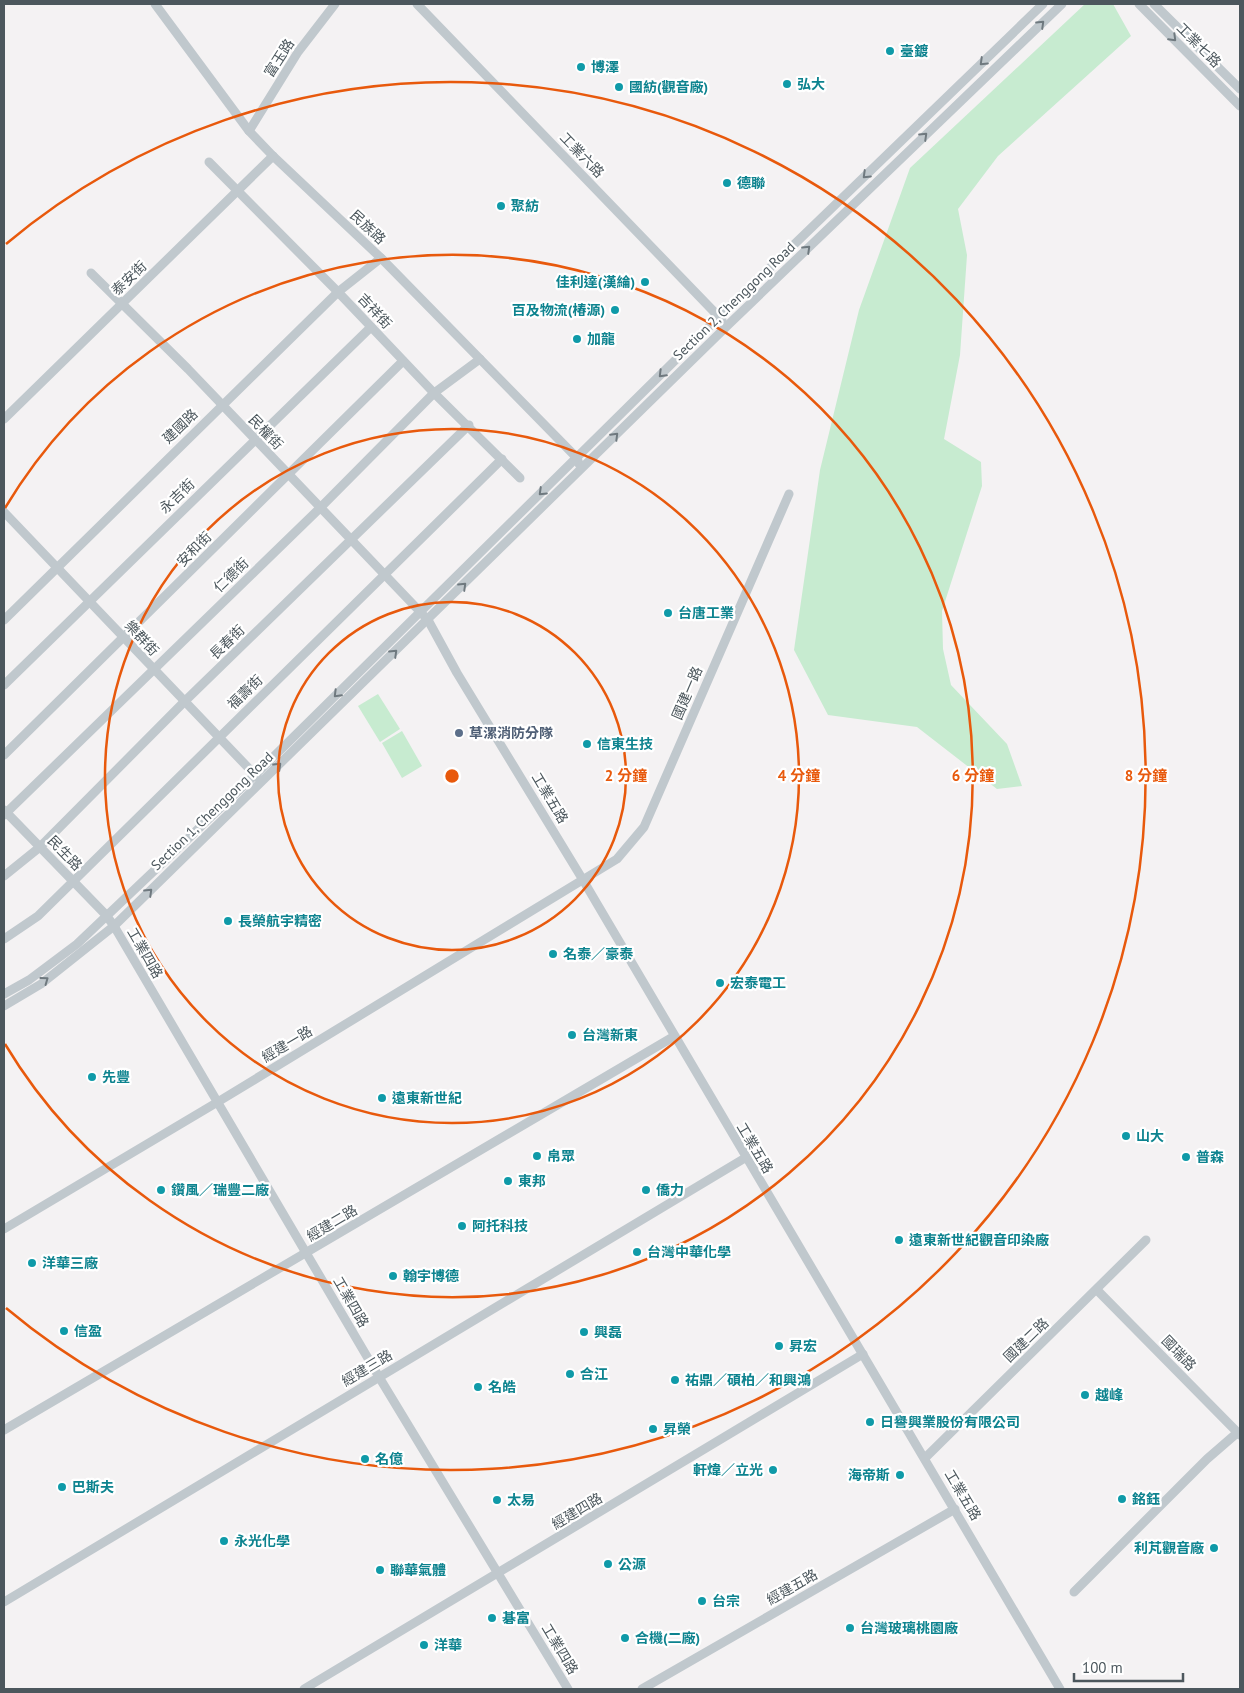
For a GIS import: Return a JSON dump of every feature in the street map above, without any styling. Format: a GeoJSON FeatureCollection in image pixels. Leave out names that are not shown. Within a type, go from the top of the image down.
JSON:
{"type":"FeatureCollection","features":[{"type":"Feature","properties":{"kind":"street","name":"民族路"},"geometry":{"type":"LineString","coordinates":[[155,4],[249,131],[273,156],[382,258],[577,458]]}},
{"type":"Feature","properties":{"kind":"street","name":"富玉路"},"geometry":{"type":"LineString","coordinates":[[249,131],[298,52],[335,4]]}},
{"type":"Feature","properties":{"kind":"street","name":"工業六路"},"geometry":{"type":"LineString","coordinates":[[417,4],[728,325]]}},
{"type":"Feature","properties":{"kind":"street","name":"Section 2, Chenggong Road"},"geometry":{"type":"LineString","coordinates":[[422,611],[719,317],[1043,4]]}},
{"type":"Feature","properties":{"kind":"street","name":"Section 2, Chenggong Road"},"geometry":{"type":"LineString","coordinates":[[428,620],[728,325],[1062,4]]}},
{"type":"Feature","properties":{"kind":"street","name":"工業七路"},"geometry":{"type":"LineString","coordinates":[[1139,4],[1240,106]]}},
{"type":"Feature","properties":{"kind":"street","name":"工業七路"},"geometry":{"type":"LineString","coordinates":[[1154,4],[1240,89]]}},
{"type":"Feature","properties":{"kind":"street","name":"泰安街"},"geometry":{"type":"LineString","coordinates":[[4,419],[273,156]]}},
{"type":"Feature","properties":{"kind":"street","name":"吉祥街"},"geometry":{"type":"LineString","coordinates":[[209,162],[338,292],[434,393],[520,478]]}},
{"type":"Feature","properties":{"kind":"street","name":"建國路"},"geometry":{"type":"LineString","coordinates":[[4,620],[338,292],[382,258]]}},
{"type":"Feature","properties":{"kind":"street","name":"民權街"},"geometry":{"type":"LineString","coordinates":[[91,273],[422,611]]}},
{"type":"Feature","properties":{"kind":"street","name":"永吉街"},"geometry":{"type":"LineString","coordinates":[[4,685],[371,327]]}},
{"type":"Feature","properties":{"kind":"street","name":"仁德街"},"geometry":{"type":"LineString","coordinates":[[5,812],[320,508],[434,393],[480,359]]}},
{"type":"Feature","properties":{"kind":"street","name":"安和街"},"geometry":{"type":"LineString","coordinates":[[4,755],[403,361]]}},
{"type":"Feature","properties":{"kind":"street","name":"長春街"},"geometry":{"type":"LineString","coordinates":[[4,876],[40,847],[185,701],[469,426]]}},
{"type":"Feature","properties":{"kind":"street"},"geometry":{"type":"LineString","coordinates":[[577,458],[581,470]]}},
{"type":"Feature","properties":{"kind":"street","name":"福壽街"},"geometry":{"type":"LineString","coordinates":[[4,939],[38,916],[502,459]]}},
{"type":"Feature","properties":{"kind":"street","name":"國建一路"},"geometry":{"type":"LineString","coordinates":[[583,880],[617,859],[644,827],[788,494]]}},
{"type":"Feature","properties":{"kind":"street","name":"樂群街"},"geometry":{"type":"LineString","coordinates":[[4,512],[56,569],[259,778]]}},
{"type":"Feature","properties":{"kind":"street","name":"工業五路"},"geometry":{"type":"LineString","coordinates":[[422,611],[456,673],[583,880],[745,1158],[925,1458],[1060,1689]]}},
{"type":"Feature","properties":{"kind":"street","name":"Section 1, Chenggong Road"},"geometry":{"type":"LineString","coordinates":[[4,1006],[41,984],[114,926],[422,611]]}},
{"type":"Feature","properties":{"kind":"street","name":"Section 1, Chenggong Road"},"geometry":{"type":"LineString","coordinates":[[4,994],[51,965],[77,944],[106,915],[259,778],[428,620]]}},
{"type":"Feature","properties":{"kind":"street","name":"民生路"},"geometry":{"type":"LineString","coordinates":[[5,812],[106,915],[114,926]]}},
{"type":"Feature","properties":{"kind":"street","name":"經建一路"},"geometry":{"type":"LineString","coordinates":[[4,1228],[583,880]]}},
{"type":"Feature","properties":{"kind":"street","name":"工業四路"},"geometry":{"type":"LineString","coordinates":[[114,926],[379,1377],[568,1689]]}},
{"type":"Feature","properties":{"kind":"street","name":"經建二路"},"geometry":{"type":"LineString","coordinates":[[4,1430],[674,1037]]}},
{"type":"Feature","properties":{"kind":"street","name":"經建三路"},"geometry":{"type":"LineString","coordinates":[[4,1602],[745,1158]]}},
{"type":"Feature","properties":{"kind":"street","name":"國建二路"},"geometry":{"type":"LineString","coordinates":[[925,1458],[1146,1240]]}},
{"type":"Feature","properties":{"kind":"street","name":"國瑞路"},"geometry":{"type":"LineString","coordinates":[[1097,1290],[1239,1434]]}},
{"type":"Feature","properties":{"kind":"street","name":"經建四路"},"geometry":{"type":"LineString","coordinates":[[304,1689],[863,1354]]}},
{"type":"Feature","properties":{"kind":"street"},"geometry":{"type":"LineString","coordinates":[[1074,1592],[1207,1459],[1239,1434]]}},
{"type":"Feature","properties":{"kind":"street","name":"經建五路"},"geometry":{"type":"LineString","coordinates":[[642,1689],[955,1509]]}},
{"type":"Feature","properties":{"kind":"green space"},"geometry":{"type":"Polygon","coordinates":[[[1085,4],[1113,4],[1131,36],[998,156],[958,209],[967,255],[960,355],[944,439],[981,462],[982,486],[942,611],[943,649],[951,685],[1007,744],[1022,786],[997,789],[917,727],[828,715],[794,650],[820,470],[859,310],[910,168],[1085,4]]]}},
{"type":"Feature","properties":{"kind":"green space"},"geometry":{"type":"Polygon","coordinates":[[[378,694],[400,729],[380,742],[358,706],[378,694]]]}},
{"type":"Feature","properties":{"kind":"green space"},"geometry":{"type":"Polygon","coordinates":[[[402,731],[422,766],[402,778],[382,743],[402,731]]]}},
{"type":"Feature","properties":{"kind":"place","name":"臺鍍"},"geometry":{"type":"Point","coordinates":[890,51]}},
{"type":"Feature","properties":{"kind":"place","name":"博澤"},"geometry":{"type":"Point","coordinates":[581,67]}},
{"type":"Feature","properties":{"kind":"place","name":"弘大"},"geometry":{"type":"Point","coordinates":[787,84]}},
{"type":"Feature","properties":{"kind":"place","name":"國紡(觀音廠)"},"geometry":{"type":"Point","coordinates":[619,87]}},
{"type":"Feature","properties":{"kind":"place","name":"德聯"},"geometry":{"type":"Point","coordinates":[727,183]}},
{"type":"Feature","properties":{"kind":"place","name":"聚紡"},"geometry":{"type":"Point","coordinates":[501,206]}},
{"type":"Feature","properties":{"kind":"place","name":"佳利達(漢綸)"},"geometry":{"type":"Point","coordinates":[645,282]}},
{"type":"Feature","properties":{"kind":"place","name":"百及物流(椿源)"},"geometry":{"type":"Point","coordinates":[615,310]}},
{"type":"Feature","properties":{"kind":"place","name":"加龍"},"geometry":{"type":"Point","coordinates":[577,339]}},
{"type":"Feature","properties":{"kind":"place","name":"台唐工業"},"geometry":{"type":"Point","coordinates":[668,613]}},
{"type":"Feature","properties":{"kind":"place","name":"草漯消防分隊"},"geometry":{"type":"Point","coordinates":[459,733]}},
{"type":"Feature","properties":{"kind":"place","name":"信東生技"},"geometry":{"type":"Point","coordinates":[587,744]}},
{"type":"Feature","properties":{"kind":"place","name":"長榮航宇精密"},"geometry":{"type":"Point","coordinates":[228,921]}},
{"type":"Feature","properties":{"kind":"place","name":"名泰／豪泰"},"geometry":{"type":"Point","coordinates":[553,954]}},
{"type":"Feature","properties":{"kind":"place","name":"宏泰電工"},"geometry":{"type":"Point","coordinates":[720,983]}},
{"type":"Feature","properties":{"kind":"place","name":"台灣新東"},"geometry":{"type":"Point","coordinates":[572,1035]}},
{"type":"Feature","properties":{"kind":"place","name":"先豐"},"geometry":{"type":"Point","coordinates":[92,1077]}},
{"type":"Feature","properties":{"kind":"place","name":"遠東新世紀"},"geometry":{"type":"Point","coordinates":[382,1098]}},
{"type":"Feature","properties":{"kind":"place","name":"山大"},"geometry":{"type":"Point","coordinates":[1126,1136]}},
{"type":"Feature","properties":{"kind":"place","name":"帛眾"},"geometry":{"type":"Point","coordinates":[537,1156]}},
{"type":"Feature","properties":{"kind":"place","name":"普森"},"geometry":{"type":"Point","coordinates":[1186,1157]}},
{"type":"Feature","properties":{"kind":"place","name":"東邦"},"geometry":{"type":"Point","coordinates":[508,1181]}},
{"type":"Feature","properties":{"kind":"place","name":"鑽風／瑞豐二廠"},"geometry":{"type":"Point","coordinates":[161,1190]}},
{"type":"Feature","properties":{"kind":"place","name":"僑力"},"geometry":{"type":"Point","coordinates":[646,1190]}},
{"type":"Feature","properties":{"kind":"place","name":"阿托科技"},"geometry":{"type":"Point","coordinates":[462,1226]}},
{"type":"Feature","properties":{"kind":"place","name":"遠東新世紀觀音印染廠"},"geometry":{"type":"Point","coordinates":[899,1240]}},
{"type":"Feature","properties":{"kind":"place","name":"台灣中華化學"},"geometry":{"type":"Point","coordinates":[637,1252]}},
{"type":"Feature","properties":{"kind":"place","name":"洋華三廠"},"geometry":{"type":"Point","coordinates":[32,1263]}},
{"type":"Feature","properties":{"kind":"place","name":"翰宇博德"},"geometry":{"type":"Point","coordinates":[393,1276]}},
{"type":"Feature","properties":{"kind":"place","name":"信盈"},"geometry":{"type":"Point","coordinates":[64,1331]}},
{"type":"Feature","properties":{"kind":"place","name":"興磊"},"geometry":{"type":"Point","coordinates":[584,1332]}},
{"type":"Feature","properties":{"kind":"place","name":"昇宏"},"geometry":{"type":"Point","coordinates":[779,1346]}},
{"type":"Feature","properties":{"kind":"place","name":"合江"},"geometry":{"type":"Point","coordinates":[570,1374]}},
{"type":"Feature","properties":{"kind":"place","name":"祐鼎／碩柏／和興鴻"},"geometry":{"type":"Point","coordinates":[675,1380]}},
{"type":"Feature","properties":{"kind":"place","name":"名皓"},"geometry":{"type":"Point","coordinates":[478,1387]}},
{"type":"Feature","properties":{"kind":"place","name":"越峰"},"geometry":{"type":"Point","coordinates":[1085,1395]}},
{"type":"Feature","properties":{"kind":"place","name":"日譽興業股份有限公司"},"geometry":{"type":"Point","coordinates":[870,1422]}},
{"type":"Feature","properties":{"kind":"place","name":"昇榮"},"geometry":{"type":"Point","coordinates":[653,1429]}},
{"type":"Feature","properties":{"kind":"place","name":"名億"},"geometry":{"type":"Point","coordinates":[365,1459]}},
{"type":"Feature","properties":{"kind":"place","name":"軒煒／立光"},"geometry":{"type":"Point","coordinates":[773,1470]}},
{"type":"Feature","properties":{"kind":"place","name":"海帝斯"},"geometry":{"type":"Point","coordinates":[900,1475]}},
{"type":"Feature","properties":{"kind":"place","name":"巴斯夫"},"geometry":{"type":"Point","coordinates":[62,1487]}},
{"type":"Feature","properties":{"kind":"place","name":"銘鈺"},"geometry":{"type":"Point","coordinates":[1122,1499]}},
{"type":"Feature","properties":{"kind":"place","name":"太易"},"geometry":{"type":"Point","coordinates":[497,1500]}},
{"type":"Feature","properties":{"kind":"place","name":"永光化學"},"geometry":{"type":"Point","coordinates":[224,1541]}},
{"type":"Feature","properties":{"kind":"place","name":"利芃觀音廠"},"geometry":{"type":"Point","coordinates":[1214,1548]}},
{"type":"Feature","properties":{"kind":"place","name":"公源"},"geometry":{"type":"Point","coordinates":[608,1564]}},
{"type":"Feature","properties":{"kind":"place","name":"聯華氣體"},"geometry":{"type":"Point","coordinates":[380,1570]}},
{"type":"Feature","properties":{"kind":"place","name":"台宗"},"geometry":{"type":"Point","coordinates":[702,1601]}},
{"type":"Feature","properties":{"kind":"place","name":"碁富"},"geometry":{"type":"Point","coordinates":[492,1618]}},
{"type":"Feature","properties":{"kind":"place","name":"台灣玻璃桃園廠"},"geometry":{"type":"Point","coordinates":[850,1628]}},
{"type":"Feature","properties":{"kind":"place","name":"合機(二廠)"},"geometry":{"type":"Point","coordinates":[625,1638]}},
{"type":"Feature","properties":{"kind":"place","name":"洋華"},"geometry":{"type":"Point","coordinates":[424,1645]}}]}
